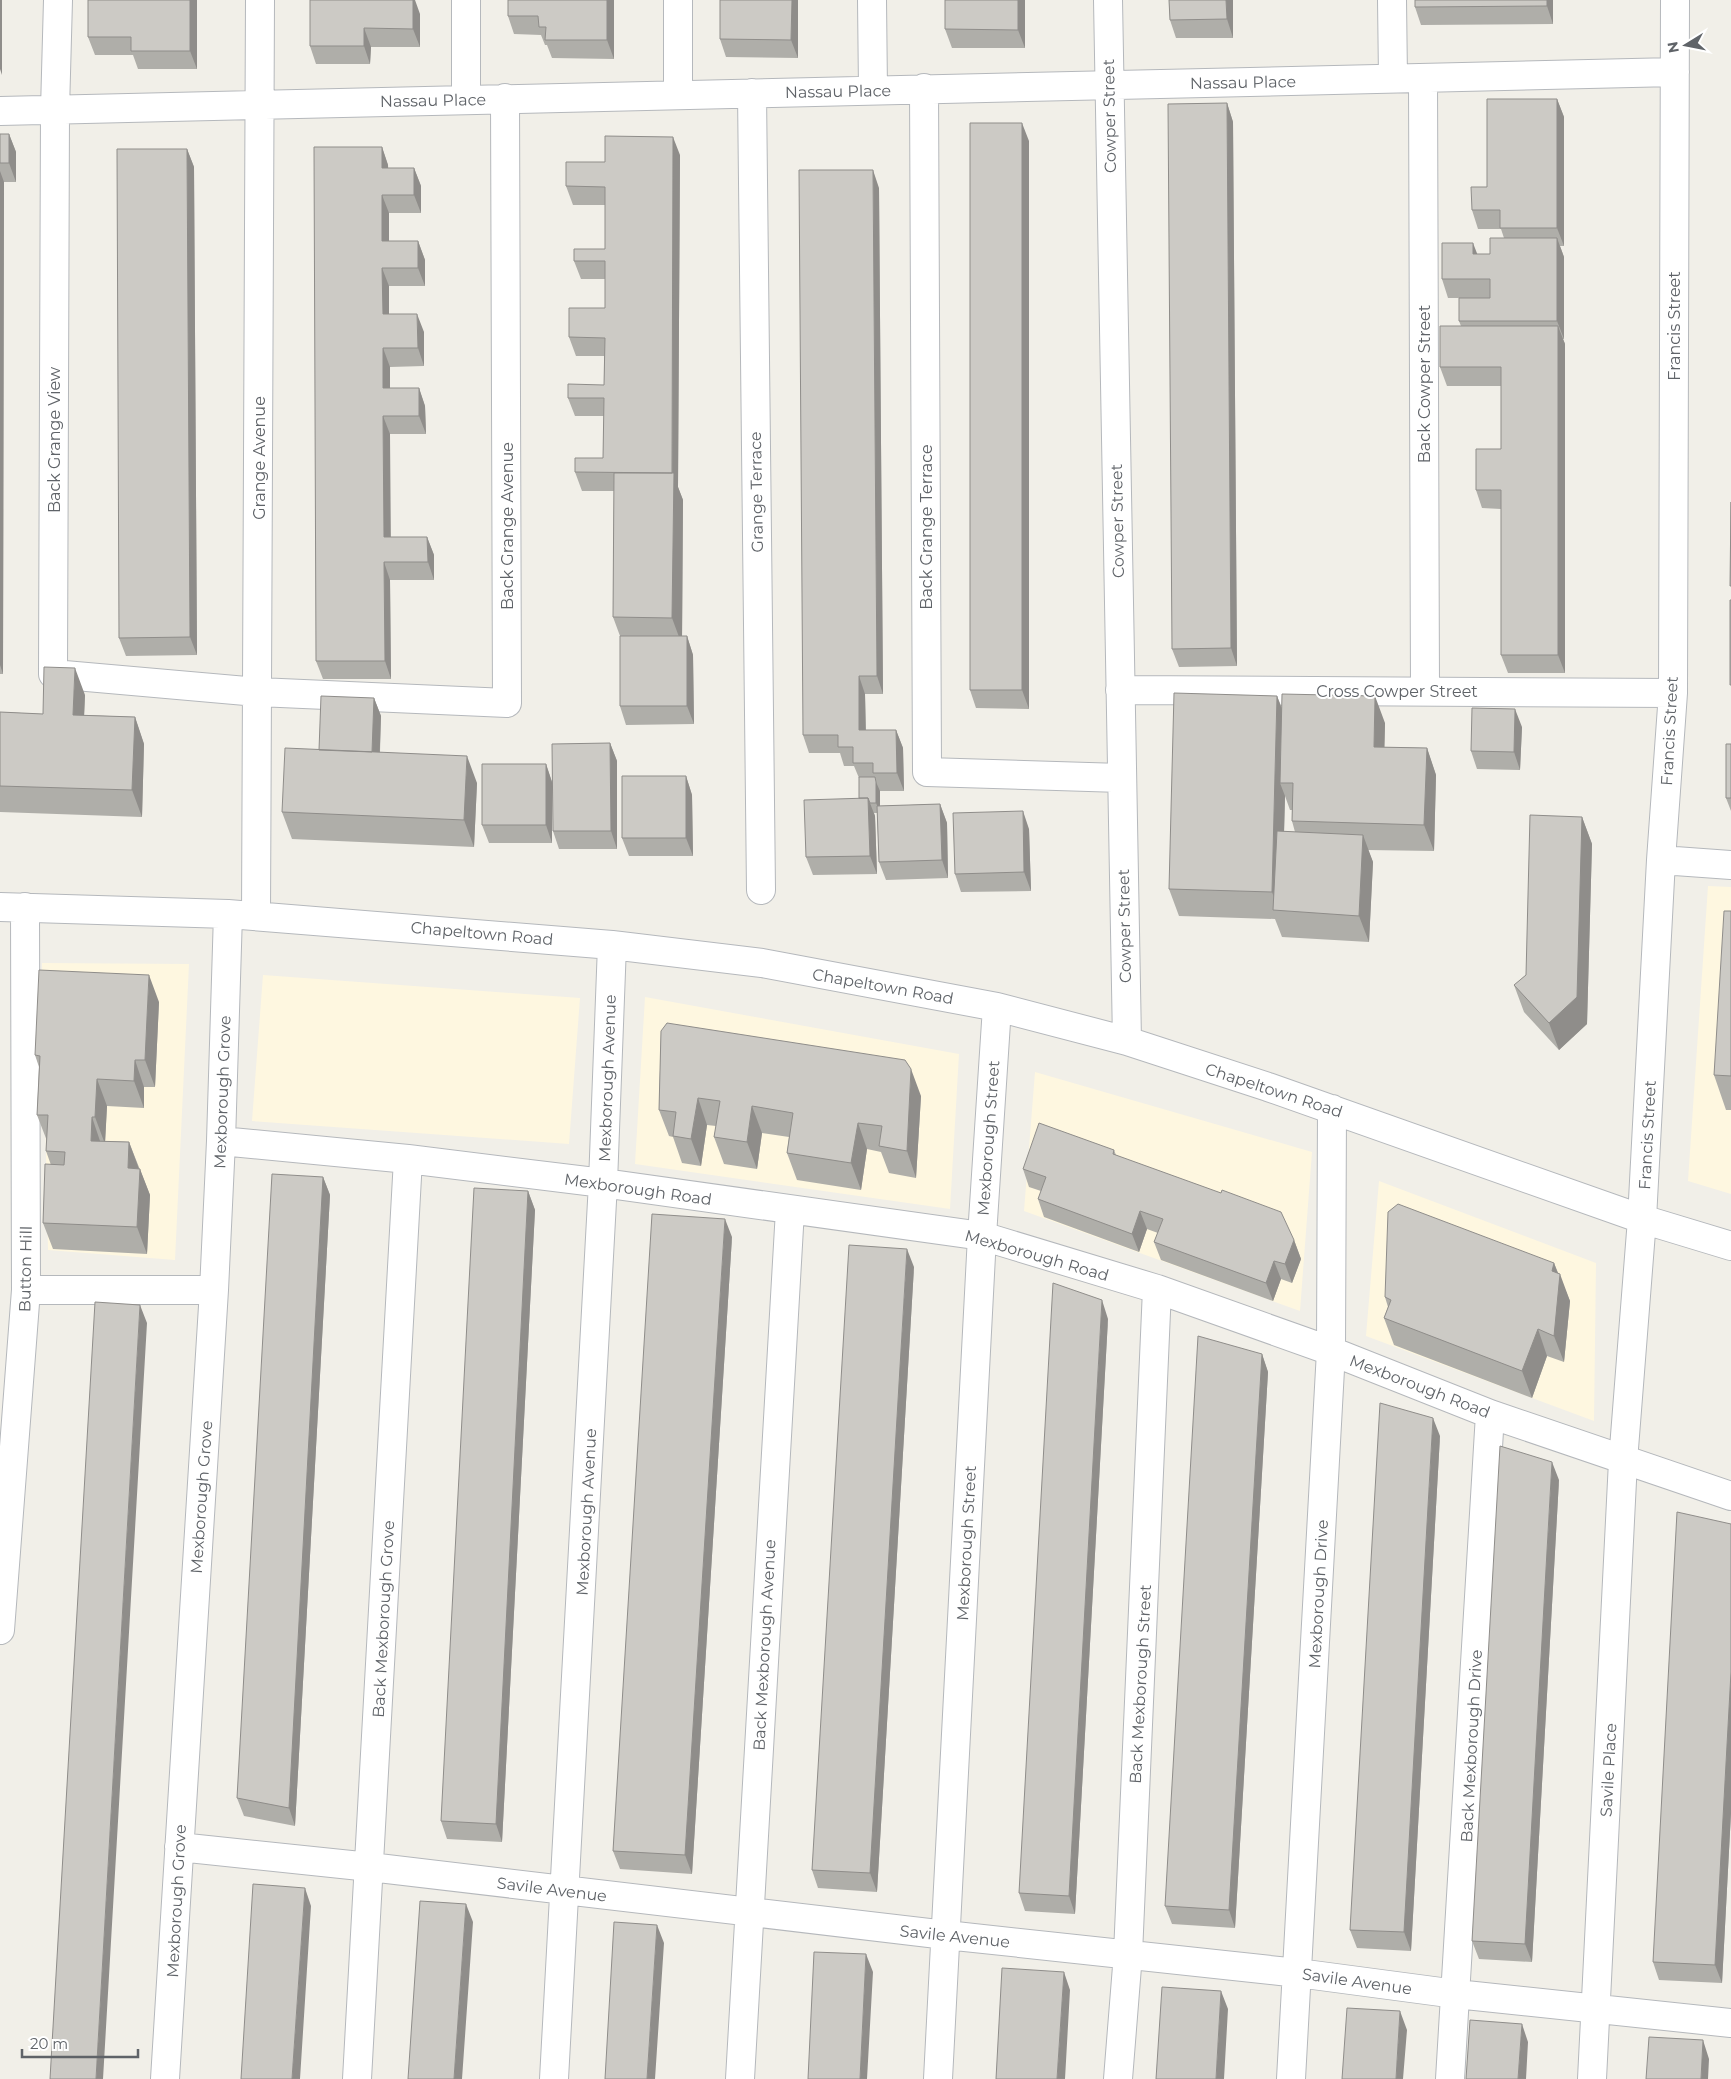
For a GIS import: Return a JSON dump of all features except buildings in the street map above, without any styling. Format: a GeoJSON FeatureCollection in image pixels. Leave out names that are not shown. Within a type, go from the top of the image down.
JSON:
{"type":"FeatureCollection","features":[{"type":"Feature","properties":{"kind":"street","name":"Back Grange View"},"geometry":{"type":"LineString","coordinates":[[58,0],[55,110],[53,674],[258,692]]}},
{"type":"Feature","properties":{"kind":"street","name":"Grange Avenue"},"geometry":{"type":"LineString","coordinates":[[256,916],[260,0]]}},
{"type":"Feature","properties":{"kind":"street"},"geometry":{"type":"LineString","coordinates":[[466,0],[466,99]]}},
{"type":"Feature","properties":{"kind":"street"},"geometry":{"type":"LineString","coordinates":[[678,0],[678,95]]}},
{"type":"Feature","properties":{"kind":"street"},"geometry":{"type":"LineString","coordinates":[[872,0],[873,90]]}},
{"type":"Feature","properties":{"kind":"street","name":"Cowper Street"},"geometry":{"type":"LineString","coordinates":[[1108,0],[1108,85],[1127,1041]]}},
{"type":"Feature","properties":{"kind":"street"},"geometry":{"type":"LineString","coordinates":[[1392,0],[1393,78]]}},
{"type":"Feature","properties":{"kind":"street","name":"Francis Street"},"geometry":{"type":"LineString","coordinates":[[1623,1461],[1642,1219],[1661,860],[1673,693],[1675,0]]}},
{"type":"Feature","properties":{"kind":"street","name":"Nassau Place"},"geometry":{"type":"LineString","coordinates":[[0,111],[1675,72]]}},
{"type":"Feature","properties":{"kind":"street","name":"Back Cowper Street"},"geometry":{"type":"LineString","coordinates":[[1423,78],[1426,690]]}},
{"type":"Feature","properties":{"kind":"street","name":"Back Grange Terrace"},"geometry":{"type":"LineString","coordinates":[[924,88],[927,772],[1121,778]]}},
{"type":"Feature","properties":{"kind":"street","name":"Grange Terrace"},"geometry":{"type":"LineString","coordinates":[[752,93],[761,890]]}},
{"type":"Feature","properties":{"kind":"street","name":"Back Grange Avenue"},"geometry":{"type":"LineString","coordinates":[[258,692],[507,703],[505,98]]}},
{"type":"Feature","properties":{"kind":"street","name":"Cross Cowper Street"},"geometry":{"type":"LineString","coordinates":[[1120,690],[1426,690],[1673,693]]}},
{"type":"Feature","properties":{"kind":"street"},"geometry":{"type":"LineString","coordinates":[[1661,860],[1731,865]]}},
{"type":"Feature","properties":{"kind":"street","name":"Chapeltown Road"},"geometry":{"type":"LineString","coordinates":[[13,907],[228,914],[388,925],[612,945],[762,963],[997,1007],[1127,1041],[1332,1109],[1642,1219],[1731,1246]]}},
{"type":"Feature","properties":{"kind":"street","name":"Button Hill"},"geometry":{"type":"LineString","coordinates":[[0,1630],[26,1290],[13,907]]}},
{"type":"Feature","properties":{"kind":"street","name":"Mexborough Grove"},"geometry":{"type":"LineString","coordinates":[[165,2079],[214,1290],[228,914]]}},
{"type":"Feature","properties":{"kind":"street","name":"Mexborough Avenue"},"geometry":{"type":"LineString","coordinates":[[554,2079],[566,1891],[603,1183],[612,945]]}},
{"type":"Feature","properties":{"kind":"street","name":"Mexborough Street"},"geometry":{"type":"LineString","coordinates":[[938,2079],[982,1236],[997,1007]]}},
{"type":"Feature","properties":{"kind":"street","name":"Mexborough Drive"},"geometry":{"type":"LineString","coordinates":[[1291,2079],[1331,1351],[1332,1109]]}},
{"type":"Feature","properties":{"kind":"street","name":"Mexborough Road"},"geometry":{"type":"LineString","coordinates":[[221,1141],[408,1159],[603,1183],[982,1236],[1157,1289],[1331,1351],[1490,1414],[1623,1461],[1731,1496]]}},
{"type":"Feature","properties":{"kind":"street","name":"Back Mexborough Grove"},"geometry":{"type":"LineString","coordinates":[[357,2079],[408,1159]]}},
{"type":"Feature","properties":{"kind":"street","name":"Back Mexborough Avenue"},"geometry":{"type":"LineString","coordinates":[[740,2079],[748,1912],[790,1210]]}},
{"type":"Feature","properties":{"kind":"street","name":"Back Mexborough Street"},"geometry":{"type":"LineString","coordinates":[[1118,2079],[1128,1954],[1157,1289]]}},
{"type":"Feature","properties":{"kind":"street"},"geometry":{"type":"LineString","coordinates":[[26,1290],[214,1290]]}},
{"type":"Feature","properties":{"kind":"street","name":"Back Mexborough Drive"},"geometry":{"type":"LineString","coordinates":[[1450,2079],[1490,1414]]}},
{"type":"Feature","properties":{"kind":"street","name":"Savile Place"},"geometry":{"type":"LineString","coordinates":[[1592,2079],[1623,1461]]}},
{"type":"Feature","properties":{"kind":"street","name":"Savile Avenue"},"geometry":{"type":"LineString","coordinates":[[179,1847],[370,1867],[946,1935],[1298,1972],[1456,1994],[1731,2023]]}},
{"type":"Feature","properties":{"kind":"shaded area"},"geometry":{"type":"Polygon","coordinates":[[[1708,886],[1731,887],[1731,1194],[1688,1181],[1708,886]]]}},
{"type":"Feature","properties":{"kind":"shaded area"},"geometry":{"type":"Polygon","coordinates":[[[42,963],[189,964],[175,1260],[48,1250],[42,963]]]}},
{"type":"Feature","properties":{"kind":"shaded area"},"geometry":{"type":"Polygon","coordinates":[[[263,975],[580,998],[569,1144],[252,1121],[263,975]]]}},
{"type":"Feature","properties":{"kind":"shaded area"},"geometry":{"type":"Polygon","coordinates":[[[645,997],[959,1054],[950,1209],[635,1164],[645,997]]]}},
{"type":"Feature","properties":{"kind":"shaded area"},"geometry":{"type":"Polygon","coordinates":[[[1035,1072],[1312,1152],[1300,1311],[1024,1211],[1035,1072]]]}},
{"type":"Feature","properties":{"kind":"shaded area"},"geometry":{"type":"Polygon","coordinates":[[[1379,1181],[1596,1263],[1594,1421],[1366,1336],[1379,1181]]]}}]}
